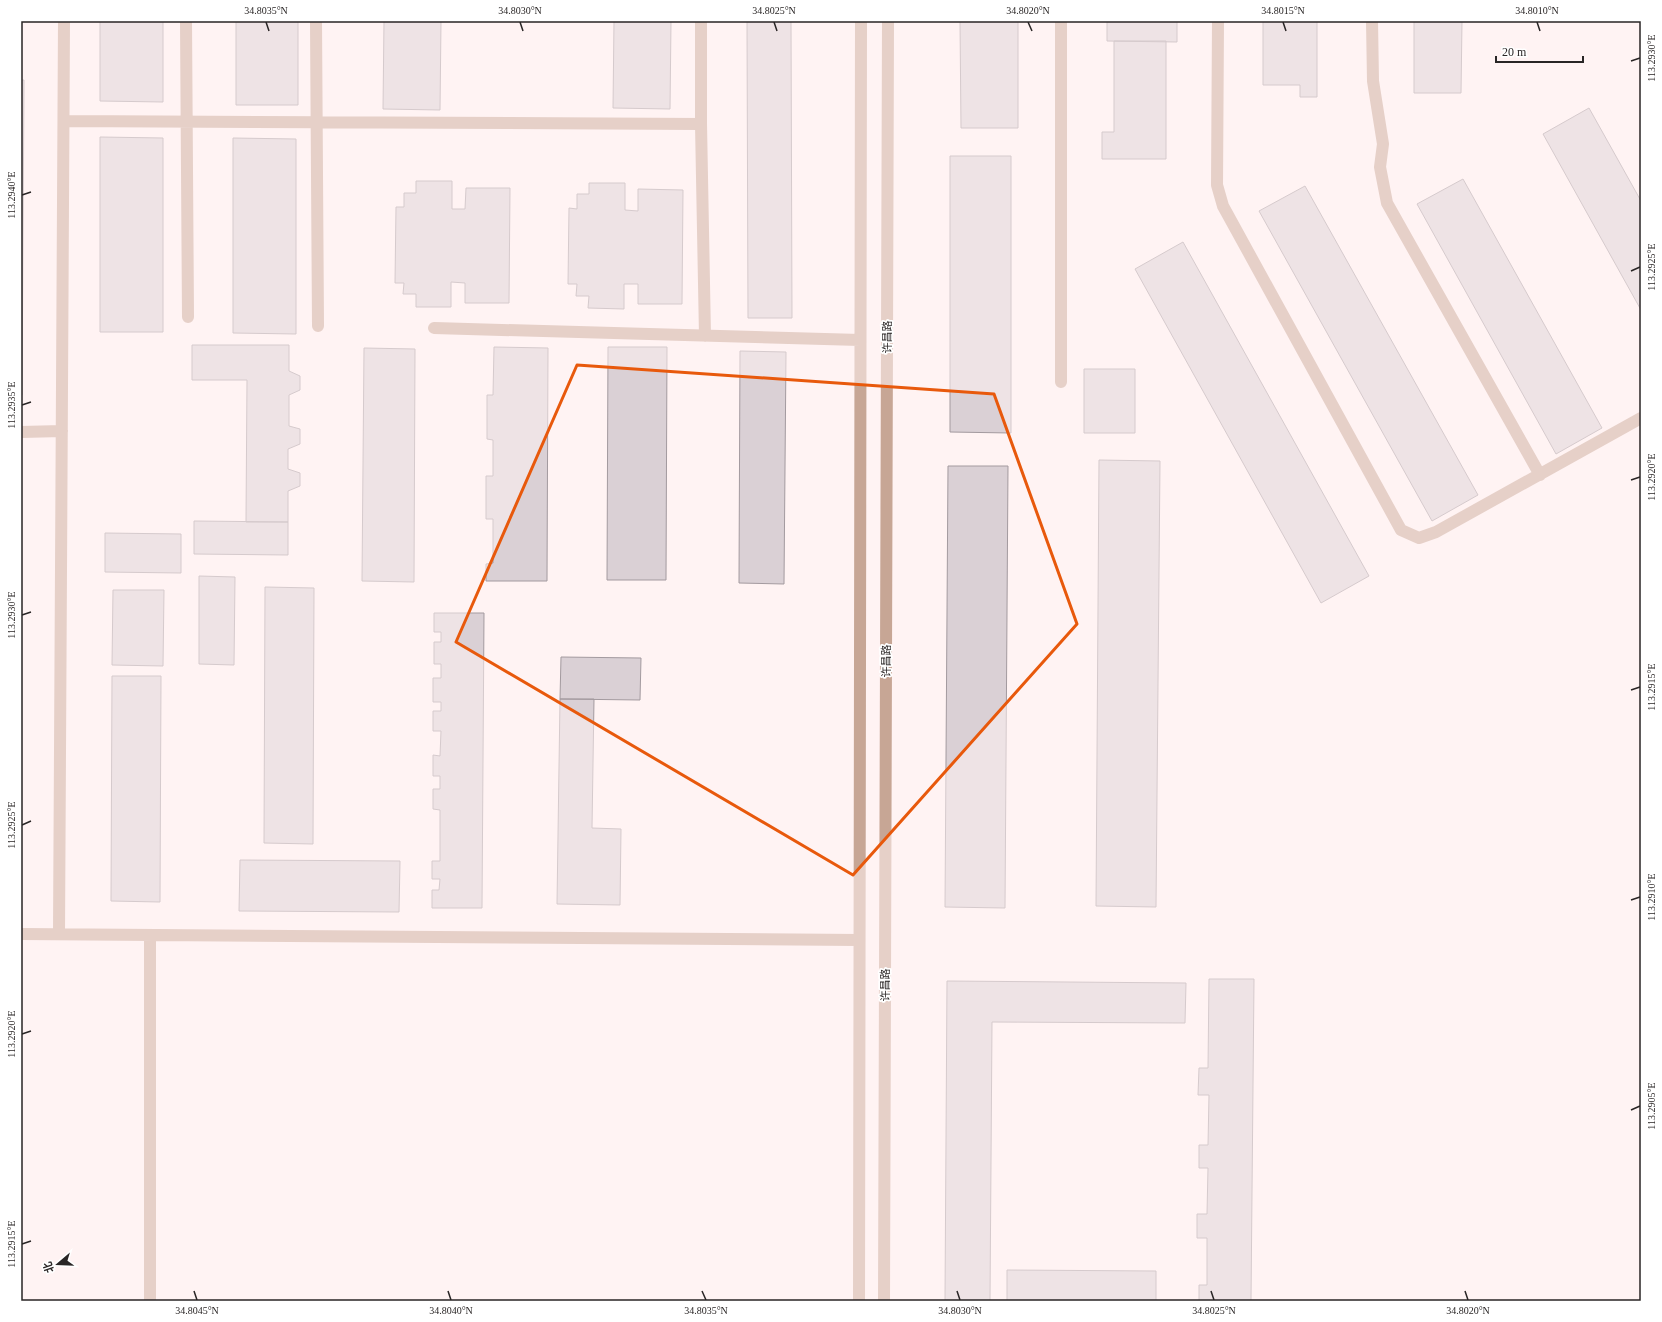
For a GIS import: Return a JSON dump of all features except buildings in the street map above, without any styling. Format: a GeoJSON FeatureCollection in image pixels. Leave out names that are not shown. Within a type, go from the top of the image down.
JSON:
{"type":"FeatureCollection","features":[{"type":"Feature","properties":{"kind":"street"},"geometry":{"type":"LineString","coordinates":[[59,934],[64,21]]}},
{"type":"Feature","properties":{"kind":"street"},"geometry":{"type":"LineString","coordinates":[[186,21],[188,317]]}},
{"type":"Feature","properties":{"kind":"street"},"geometry":{"type":"LineString","coordinates":[[316,21],[318,326]]}},
{"type":"Feature","properties":{"kind":"street"},"geometry":{"type":"LineString","coordinates":[[701,21],[701,124],[705,336]]}},
{"type":"Feature","properties":{"kind":"street"},"geometry":{"type":"LineString","coordinates":[[859,1301],[861,21]]}},
{"type":"Feature","properties":{"kind":"street","name":"许昌路"},"geometry":{"type":"LineString","coordinates":[[884,1301],[888,21]]}},
{"type":"Feature","properties":{"kind":"street"},"geometry":{"type":"LineString","coordinates":[[1061,21],[1061,382]]}},
{"type":"Feature","properties":{"kind":"street"},"geometry":{"type":"LineString","coordinates":[[1218,21],[1216,185],[1223,206],[1402,530],[1419,538],[1436,532],[1641,418]]}},
{"type":"Feature","properties":{"kind":"street"},"geometry":{"type":"LineString","coordinates":[[1372,21],[1373,81],[1383,144],[1380,167],[1387,203],[1540,475]]}},
{"type":"Feature","properties":{"kind":"street"},"geometry":{"type":"LineString","coordinates":[[64,121],[701,124]]}},
{"type":"Feature","properties":{"kind":"street"},"geometry":{"type":"LineString","coordinates":[[434,328],[860,340]]}},
{"type":"Feature","properties":{"kind":"street"},"geometry":{"type":"LineString","coordinates":[[21,432],[62,431]]}},
{"type":"Feature","properties":{"kind":"street"},"geometry":{"type":"LineString","coordinates":[[21,934],[859,940]]}},
{"type":"Feature","properties":{"kind":"street"},"geometry":{"type":"LineString","coordinates":[[150,935],[150,1301]]}},
{"type":"Feature","properties":{"kind":"highlighted area"},"geometry":{"type":"Polygon","coordinates":[[[577,365],[994,394],[1077,624],[853,875],[456,642],[577,365]]]}}]}
